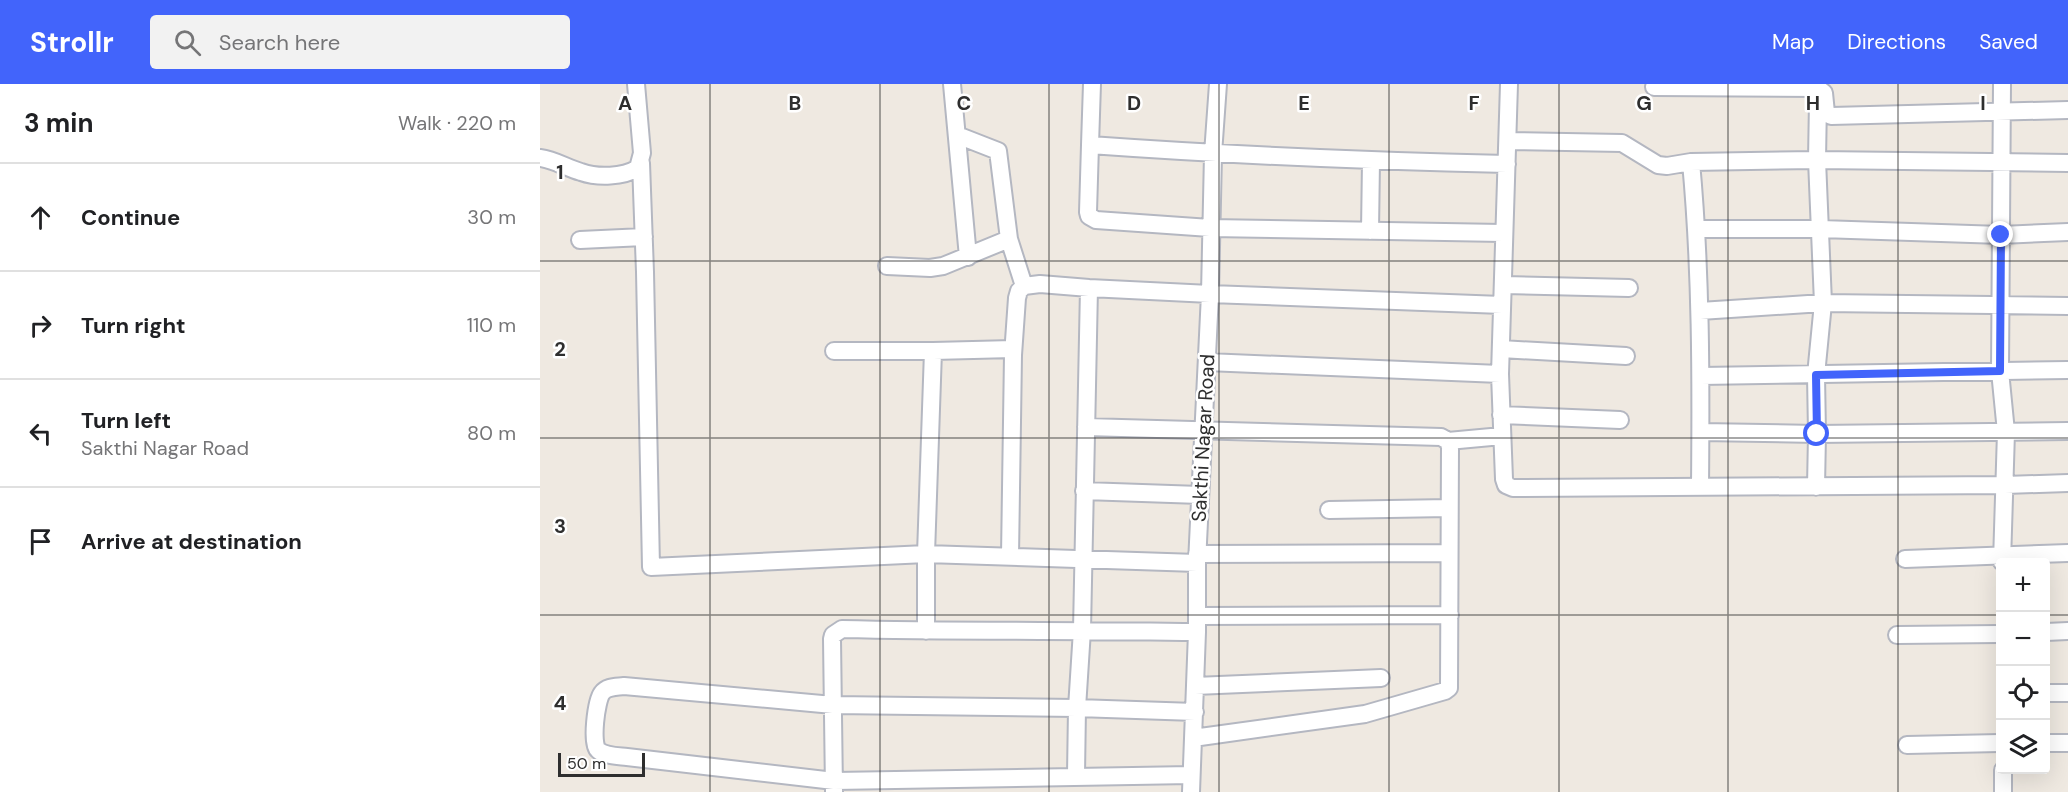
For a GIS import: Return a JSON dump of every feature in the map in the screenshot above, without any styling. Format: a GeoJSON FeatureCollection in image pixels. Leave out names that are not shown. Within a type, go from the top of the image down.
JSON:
{"type":"FeatureCollection","features":[{"type":"Feature","properties":{"kind":"street"},"geometry":{"type":"LineString","coordinates":[[636,84],[642,153],[651,567],[926,554],[1082,560],[1449,553]]}},
{"type":"Feature","properties":{"kind":"street"},"geometry":{"type":"LineString","coordinates":[[952,84],[968,257]]}},
{"type":"Feature","properties":{"kind":"street"},"geometry":{"type":"LineString","coordinates":[[1092,84],[1088,212],[1092,218],[1104,221],[1210,228],[1503,233]]}},
{"type":"Feature","properties":{"kind":"street","name":"Sakthi Nagar Road"},"geometry":{"type":"LineString","coordinates":[[1191,792],[1195,712],[1197,559],[1210,294],[1213,154],[1218,84]]}},
{"type":"Feature","properties":{"kind":"street"},"geometry":{"type":"LineString","coordinates":[[1509,84],[1500,374],[1506,485],[1513,488],[1816,487],[2068,483]]}},
{"type":"Feature","properties":{"kind":"street"},"geometry":{"type":"LineString","coordinates":[[2002,84],[2000,371],[2006,432],[2002,558]]}},
{"type":"Feature","properties":{"kind":"street"},"geometry":{"type":"LineString","coordinates":[[1816,487],[1816,375],[1823,303],[1817,160],[1818,86]]}},
{"type":"Feature","properties":{"kind":"street"},"geometry":{"type":"LineString","coordinates":[[1654,87],[1818,86],[1824,93],[1826,113],[1831,116],[2068,110]]}},
{"type":"Feature","properties":{"kind":"street"},"geometry":{"type":"LineString","coordinates":[[957,135],[998,151],[1009,238],[1023,286]]}},
{"type":"Feature","properties":{"kind":"street"},"geometry":{"type":"LineString","coordinates":[[1509,141],[1622,143],[1658,165],[1667,166],[1691,162],[1817,160],[2068,163]]}},
{"type":"Feature","properties":{"kind":"street"},"geometry":{"type":"LineString","coordinates":[[1090,145],[1213,154],[1507,164]]}},
{"type":"Feature","properties":{"kind":"street"},"geometry":{"type":"LineString","coordinates":[[540,158],[592,175],[632,172],[641,163]]}},
{"type":"Feature","properties":{"kind":"street"},"geometry":{"type":"LineString","coordinates":[[1370,231],[1371,161]]}},
{"type":"Feature","properties":{"kind":"street"},"geometry":{"type":"LineString","coordinates":[[1691,162],[1697,229],[1700,311],[1700,487]]}},
{"type":"Feature","properties":{"kind":"street"},"geometry":{"type":"LineString","coordinates":[[1697,229],[1821,229],[2001,235],[2068,232]]}},
{"type":"Feature","properties":{"kind":"street"},"geometry":{"type":"LineString","coordinates":[[580,240],[644,237]]}},
{"type":"Feature","properties":{"kind":"street"},"geometry":{"type":"LineString","coordinates":[[887,266],[930,268],[943,266],[1009,238]]}},
{"type":"Feature","properties":{"kind":"street"},"geometry":{"type":"LineString","coordinates":[[1010,556],[1013,349],[1017,298],[1023,286],[1040,284],[1210,294],[1502,304]]}},
{"type":"Feature","properties":{"kind":"street"},"geometry":{"type":"LineString","coordinates":[[1504,285],[1629,288]]}},
{"type":"Feature","properties":{"kind":"street"},"geometry":{"type":"LineString","coordinates":[[1077,775],[1089,288]]}},
{"type":"Feature","properties":{"kind":"street"},"geometry":{"type":"LineString","coordinates":[[1700,311],[1823,303],[2068,306]]}},
{"type":"Feature","properties":{"kind":"street"},"geometry":{"type":"LineString","coordinates":[[834,351],[1013,349]]}},
{"type":"Feature","properties":{"kind":"street"},"geometry":{"type":"LineString","coordinates":[[1501,349],[1626,356]]}},
{"type":"Feature","properties":{"kind":"street"},"geometry":{"type":"LineString","coordinates":[[926,631],[926,554],[933,351]]}},
{"type":"Feature","properties":{"kind":"street"},"geometry":{"type":"LineString","coordinates":[[1207,362],[1500,374]]}},
{"type":"Feature","properties":{"kind":"street"},"geometry":{"type":"LineString","coordinates":[[1701,376],[2068,370]]}},
{"type":"Feature","properties":{"kind":"street"},"geometry":{"type":"LineString","coordinates":[[1501,415],[1620,420]]}},
{"type":"Feature","properties":{"kind":"street"},"geometry":{"type":"LineString","coordinates":[[1086,427],[1441,437],[1448,441],[1502,436]]}},
{"type":"Feature","properties":{"kind":"street"},"geometry":{"type":"LineString","coordinates":[[1701,432],[1817,434],[2068,431]]}},
{"type":"Feature","properties":{"kind":"street"},"geometry":{"type":"LineString","coordinates":[[1193,738],[1365,714],[1445,691],[1450,682],[1450,447],[1448,441]]}},
{"type":"Feature","properties":{"kind":"street"},"geometry":{"type":"LineString","coordinates":[[1084,491],[1200,495]]}},
{"type":"Feature","properties":{"kind":"street"},"geometry":{"type":"LineString","coordinates":[[1329,510],[1449,508]]}},
{"type":"Feature","properties":{"kind":"street"},"geometry":{"type":"LineString","coordinates":[[2013,558],[2068,553]]}},
{"type":"Feature","properties":{"kind":"street"},"geometry":{"type":"LineString","coordinates":[[1905,559],[1996,559]]}},
{"type":"Feature","properties":{"kind":"street"},"geometry":{"type":"LineString","coordinates":[[834,786],[832,639],[837,631],[842,629],[1082,630],[1450,615]]}},
{"type":"Feature","properties":{"kind":"street"},"geometry":{"type":"LineString","coordinates":[[2050,632],[2068,632]]}},
{"type":"Feature","properties":{"kind":"street"},"geometry":{"type":"LineString","coordinates":[[1897,635],[1996,634]]}},
{"type":"Feature","properties":{"kind":"street"},"geometry":{"type":"LineString","coordinates":[[1195,686],[1381,678]]}},
{"type":"Feature","properties":{"kind":"street"},"geometry":{"type":"LineString","coordinates":[[1191,775],[1077,775],[962,786],[834,786],[603,753],[595,745],[594,735],[598,703],[602,693],[610,687],[624,686],[833,705],[1195,712]]}},
{"type":"Feature","properties":{"kind":"street"},"geometry":{"type":"LineString","coordinates":[[2050,693],[2068,693]]}},
{"type":"Feature","properties":{"kind":"street"},"geometry":{"type":"LineString","coordinates":[[1907,745],[1996,743]]}},
{"type":"Feature","properties":{"kind":"street"},"geometry":{"type":"LineString","coordinates":[[2050,743],[2068,743]]}},
{"type":"Feature","properties":{"kind":"street"},"geometry":{"type":"LineString","coordinates":[[2003,774],[2003,792]]}},
{"type":"Feature","properties":{"kind":"route"},"geometry":{"type":"LineString","coordinates":[[1817,434],[1816,375],[2000,371],[2001,235]]}}]}
